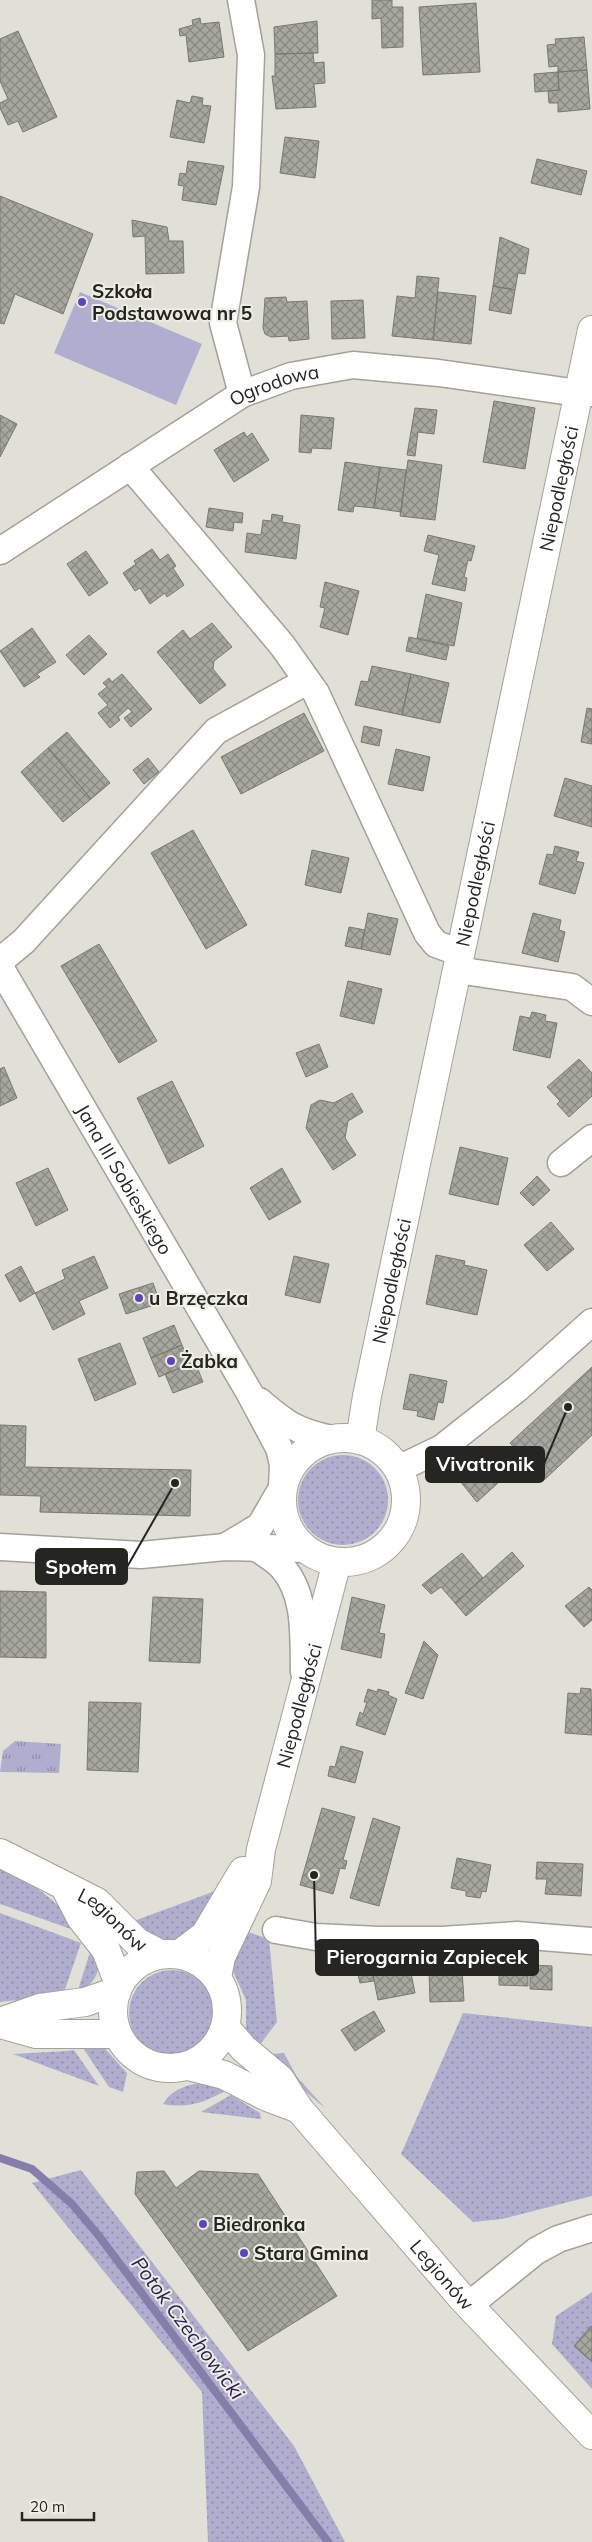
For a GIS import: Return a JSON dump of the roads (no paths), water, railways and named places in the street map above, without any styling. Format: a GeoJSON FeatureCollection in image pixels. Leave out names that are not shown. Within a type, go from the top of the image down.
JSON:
{"type":"FeatureCollection","features":[{"type":"Feature","properties":{"kind":"street"},"geometry":{"type":"LineString","coordinates":[[241,0],[252,54],[246,187],[223,324],[242,394]]}},
{"type":"Feature","properties":{"kind":"street","name":"Niepodległości"},"geometry":{"type":"LineString","coordinates":[[360,1440],[367,1396],[459,962],[585,393],[592,330]]}},
{"type":"Feature","properties":{"kind":"street","name":"Ogrodowa"},"geometry":{"type":"LineString","coordinates":[[0,552],[242,394],[291,376],[353,365],[439,372],[585,393]]}},
{"type":"Feature","properties":{"kind":"street"},"geometry":{"type":"LineString","coordinates":[[130,466],[282,645],[316,693],[427,933],[436,944],[459,962],[572,987],[591,997]]}},
{"type":"Feature","properties":{"kind":"street"},"geometry":{"type":"LineString","coordinates":[[0,961],[24,941],[216,731],[307,681]]}},
{"type":"Feature","properties":{"kind":"street","name":"Jana III Sobieskiego"},"geometry":{"type":"LineString","coordinates":[[0,967],[249,1392],[278,1448],[284,1464],[282,1488]]}},
{"type":"Feature","properties":{"kind":"street"},"geometry":{"type":"LineString","coordinates":[[561,1163],[592,1138]]}},
{"type":"Feature","properties":{"kind":"street"},"geometry":{"type":"LineString","coordinates":[[398,1469],[442,1448],[518,1388],[592,1322]]}},
{"type":"Feature","properties":{"kind":"street","name":"Jana III Sobieskiego"},"geometry":{"type":"LineString","coordinates":[[249,1392],[284,1422],[303,1433],[332,1439]]}},
{"type":"Feature","properties":{"kind":"street"},"geometry":{"type":"LineString","coordinates":[[0,1547],[141,1555],[225,1547],[306,1549],[337,1562],[357,1560],[380,1550],[395,1536],[403,1516],[405,1494],[398,1469],[386,1454],[360,1440],[332,1439],[303,1452],[292,1465],[282,1488],[260,1526],[225,1547]]}},
{"type":"Feature","properties":{"kind":"street"},"geometry":{"type":"LineString","coordinates":[[282,1488],[284,1513],[290,1532],[306,1549]]}},
{"type":"Feature","properties":{"kind":"street"},"geometry":{"type":"LineString","coordinates":[[257,1548],[281,1566],[294,1584],[302,1615],[304,1688]]}},
{"type":"Feature","properties":{"kind":"street","name":"Niepodległości"},"geometry":{"type":"LineString","coordinates":[[217,1977],[221,1957],[257,1881],[261,1849],[337,1562]]}},
{"type":"Feature","properties":{"kind":"street","name":"Niepodległości"},"geometry":{"type":"LineString","coordinates":[[170,1954],[205,1935],[241,1873],[261,1849]]}},
{"type":"Feature","properties":{"kind":"street","name":"Legionów"},"geometry":{"type":"LineString","coordinates":[[0,1853],[97,1902],[137,1942],[170,1954]]}},
{"type":"Feature","properties":{"kind":"street","name":"Legionów"},"geometry":{"type":"LineString","coordinates":[[65,1887],[81,1918],[106,1950],[118,1988]]}},
{"type":"Feature","properties":{"kind":"street"},"geometry":{"type":"LineString","coordinates":[[276,1930],[316,1937],[378,1940],[442,1940],[517,1935],[592,1941]]}},
{"type":"Feature","properties":{"kind":"street"},"geometry":{"type":"LineString","coordinates":[[170,1954],[200,1963],[217,1977],[227,2002],[226,2028],[218,2044],[205,2058],[188,2066],[168,2069],[147,2064],[127,2049],[117,2034],[113,2016],[118,1988],[130,1970],[144,1960],[170,1954]]}},
{"type":"Feature","properties":{"kind":"street"},"geometry":{"type":"LineString","coordinates":[[0,2023],[40,2008],[85,2002],[118,1988]]}},
{"type":"Feature","properties":{"kind":"street"},"geometry":{"type":"LineString","coordinates":[[0,2023],[36,2034],[117,2034]]}},
{"type":"Feature","properties":{"kind":"street","name":"Legionów"},"geometry":{"type":"LineString","coordinates":[[226,2028],[244,2049],[280,2079],[299,2109],[469,2305],[592,2435]]}},
{"type":"Feature","properties":{"kind":"street","name":"Legionów"},"geometry":{"type":"LineString","coordinates":[[188,2066],[224,2075],[268,2097],[299,2109]]}},
{"type":"Feature","properties":{"kind":"street"},"geometry":{"type":"LineString","coordinates":[[469,2305],[536,2251],[558,2239],[592,2228]]}},
{"type":"Feature","properties":{"kind":"waterway","name":"Potok Czechowicki"},"geometry":{"type":"LineString","coordinates":[[0,2158],[32,2169],[72,2204],[99,2236],[328,2542]]}},
{"type":"Feature","properties":{"kind":"place","name":"Szkoła Podstawowa nr 5"},"geometry":{"type":"Point","coordinates":[82,302]}},
{"type":"Feature","properties":{"kind":"place","name":"u Brzęczka"},"geometry":{"type":"Point","coordinates":[139,1298]}},
{"type":"Feature","properties":{"kind":"place","name":"Żabka"},"geometry":{"type":"Point","coordinates":[171,1361]}},
{"type":"Feature","properties":{"kind":"place","name":"Vivatronik"},"geometry":{"type":"Point","coordinates":[568,1407]}},
{"type":"Feature","properties":{"kind":"place","name":"Społem"},"geometry":{"type":"Point","coordinates":[175,1483]}},
{"type":"Feature","properties":{"kind":"place","name":"Pierogarnia Zapiecek"},"geometry":{"type":"Point","coordinates":[314,1875]}},
{"type":"Feature","properties":{"kind":"place","name":"Biedronka"},"geometry":{"type":"Point","coordinates":[203,2224]}},
{"type":"Feature","properties":{"kind":"place","name":"Stara Gmina"},"geometry":{"type":"Point","coordinates":[244,2253]}}]}
